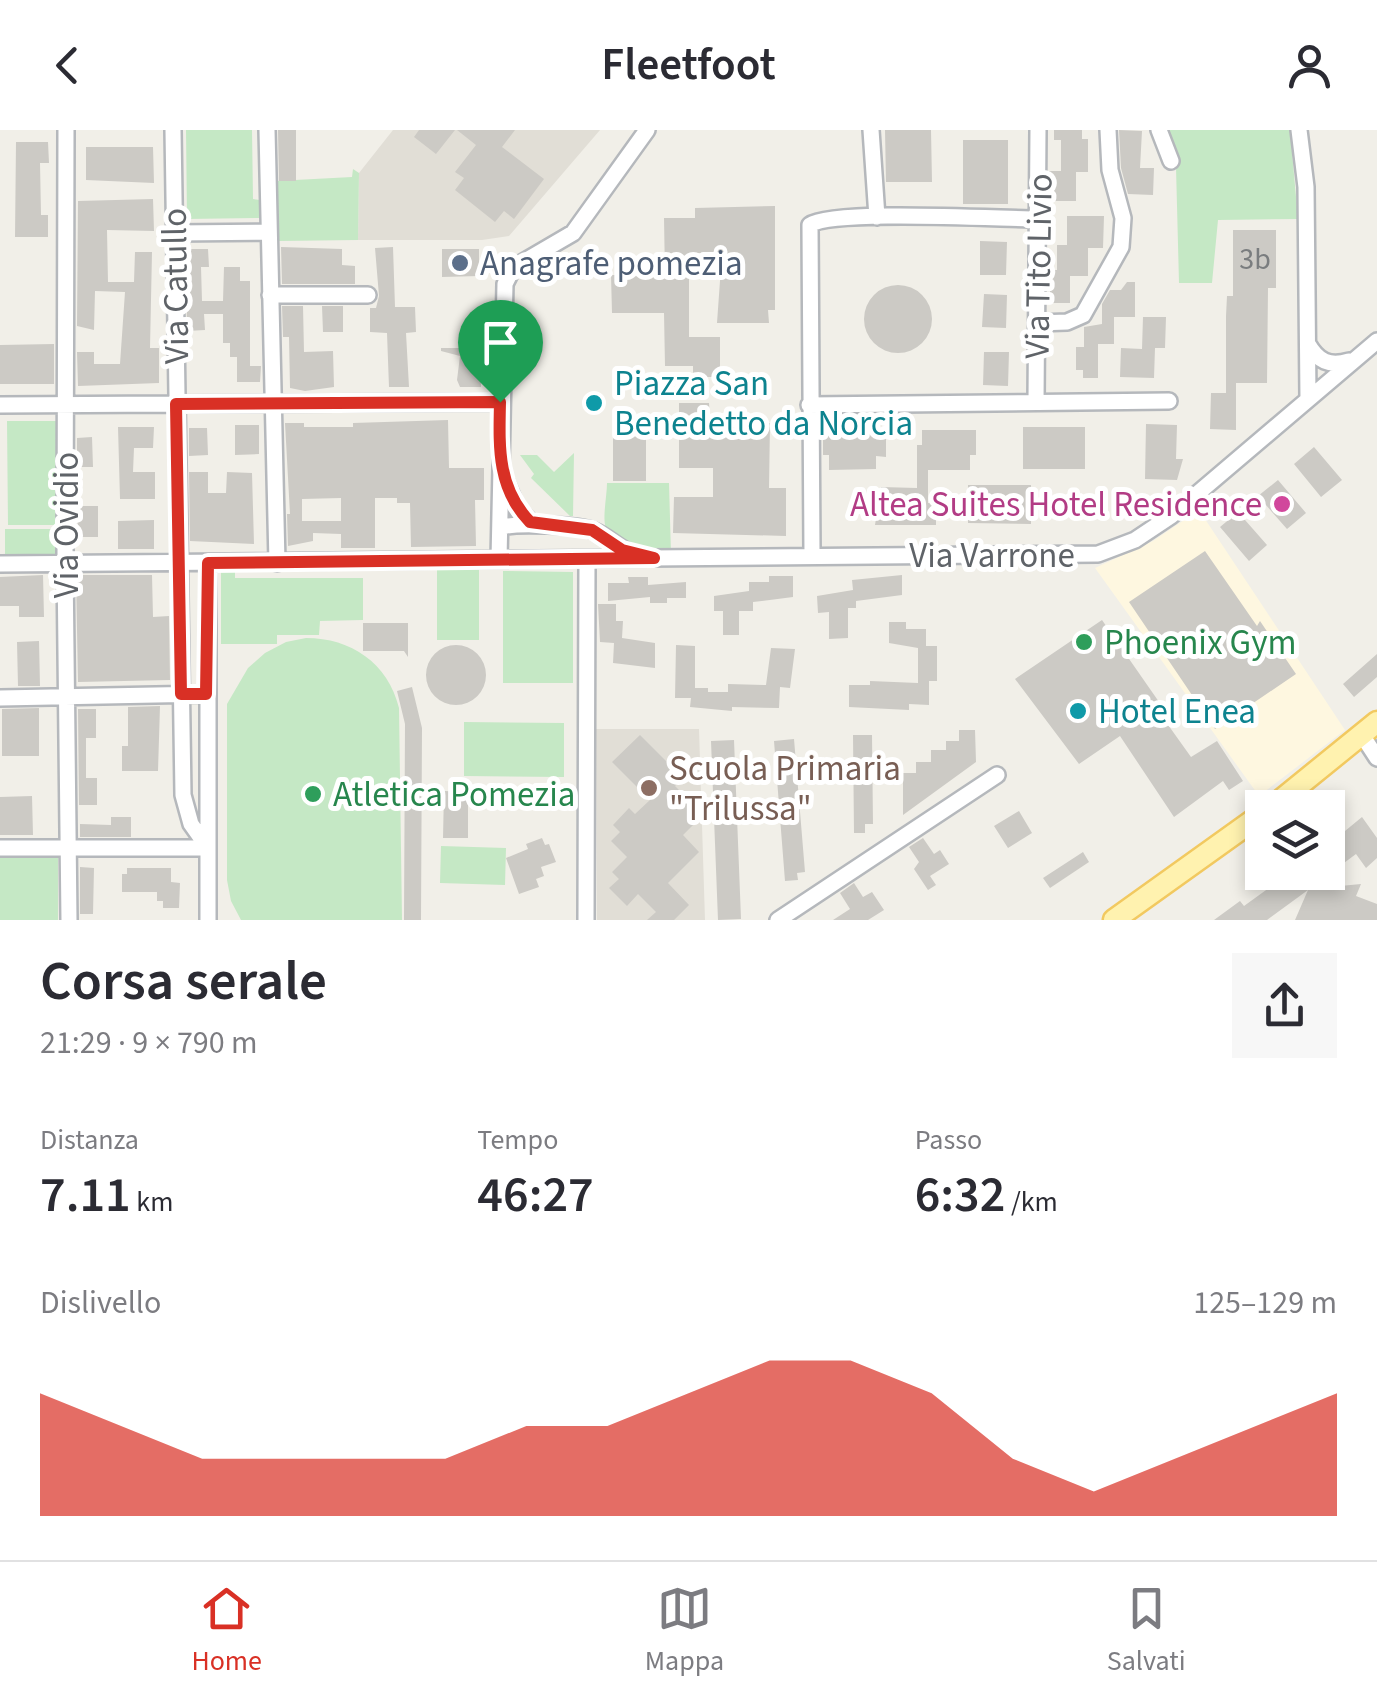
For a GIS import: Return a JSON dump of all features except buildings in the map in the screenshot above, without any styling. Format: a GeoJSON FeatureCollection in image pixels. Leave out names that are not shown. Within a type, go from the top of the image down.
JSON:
{"type":"FeatureCollection","features":[{"type":"Feature","properties":{"kind":"main road"},"geometry":{"type":"LineString","coordinates":[[1293,790],[1369,729]]}},
{"type":"Feature","properties":{"kind":"main road"},"geometry":{"type":"LineString","coordinates":[[1114,920],[1245,826]]}},
{"type":"Feature","properties":{"kind":"street","name":"Via Ovidio"},"geometry":{"type":"LineString","coordinates":[[66,130],[65,563],[70,920]]}},
{"type":"Feature","properties":{"kind":"street","name":"Via Catullo"},"geometry":{"type":"LineString","coordinates":[[173,130],[184,803],[190,824],[208,848]]}},
{"type":"Feature","properties":{"kind":"street"},"geometry":{"type":"LineString","coordinates":[[266,130],[277,563]]}},
{"type":"Feature","properties":{"kind":"street"},"geometry":{"type":"LineString","coordinates":[[499,559],[503,290],[510,273],[573,232],[646,130]]}},
{"type":"Feature","properties":{"kind":"street"},"geometry":{"type":"LineString","coordinates":[[870,130],[877,217]]}},
{"type":"Feature","properties":{"kind":"street","name":"Via Tito Livio"},"geometry":{"type":"LineString","coordinates":[[1036,402],[1038,130]]}},
{"type":"Feature","properties":{"kind":"street"},"geometry":{"type":"LineString","coordinates":[[1038,322],[1071,321],[1085,313],[1121,247],[1124,222],[1110,170],[1108,130]]}},
{"type":"Feature","properties":{"kind":"street"},"geometry":{"type":"LineString","coordinates":[[1159,130],[1171,161]]}},
{"type":"Feature","properties":{"kind":"street"},"geometry":{"type":"LineString","coordinates":[[1300,130],[1305,180],[1308,398]]}},
{"type":"Feature","properties":{"kind":"street"},"geometry":{"type":"LineString","coordinates":[[812,556],[808,230],[815,220],[1040,218]]}},
{"type":"Feature","properties":{"kind":"street"},"geometry":{"type":"LineString","coordinates":[[174,233],[269,232]]}},
{"type":"Feature","properties":{"kind":"street"},"geometry":{"type":"LineString","coordinates":[[270,295],[368,294]]}},
{"type":"Feature","properties":{"kind":"street","name":"Via Varrone"},"geometry":{"type":"LineString","coordinates":[[0,564],[1074,556],[1105,552],[1162,523],[1377,340]]}},
{"type":"Feature","properties":{"kind":"street"},"geometry":{"type":"LineString","coordinates":[[1308,344],[1317,358],[1327,363],[1357,358]]}},
{"type":"Feature","properties":{"kind":"street"},"geometry":{"type":"LineString","coordinates":[[809,404],[1169,401]]}},
{"type":"Feature","properties":{"kind":"street"},"geometry":{"type":"LineString","coordinates":[[0,405],[500,402]]}},
{"type":"Feature","properties":{"kind":"street"},"geometry":{"type":"LineString","coordinates":[[501,466],[514,502],[530,522]]}},
{"type":"Feature","properties":{"kind":"street","name":"Via Varrone"},"geometry":{"type":"LineString","coordinates":[[500,528],[530,522],[597,532],[622,550],[654,558]]}},
{"type":"Feature","properties":{"kind":"street"},"geometry":{"type":"LineString","coordinates":[[586,920],[590,559],[602,549],[597,532]]}},
{"type":"Feature","properties":{"kind":"street"},"geometry":{"type":"LineString","coordinates":[[208,563],[208,920]]}},
{"type":"Feature","properties":{"kind":"street"},"geometry":{"type":"LineString","coordinates":[[0,698],[206,694]]}},
{"type":"Feature","properties":{"kind":"street"},"geometry":{"type":"LineString","coordinates":[[1369,729],[1377,758]]}},
{"type":"Feature","properties":{"kind":"street"},"geometry":{"type":"LineString","coordinates":[[778,920],[997,776]]}},
{"type":"Feature","properties":{"kind":"street"},"geometry":{"type":"LineString","coordinates":[[0,848],[208,848]]}},
{"type":"Feature","properties":{"kind":"shaded area"},"geometry":{"type":"Polygon","coordinates":[[[393,130],[600,130],[509,236],[482,240],[358,240],[359,173],[393,130]]]}},
{"type":"Feature","properties":{"kind":"shaded area"},"geometry":{"type":"Polygon","coordinates":[[[1199,510],[1345,730],[1267,790],[1255,790],[1095,568],[1153,541],[1199,510]]]}},
{"type":"Feature","properties":{"kind":"shaded area","name":"Scuola Primaria \"Trilussa\""},"geometry":{"type":"Polygon","coordinates":[[[596,729],[699,729],[705,920],[597,920],[596,729]]]}},
{"type":"Feature","properties":{"kind":"green space"},"geometry":{"type":"Polygon","coordinates":[[[186,130],[252,130],[253,199],[260,200],[260,218],[187,219],[186,130]]]}},
{"type":"Feature","properties":{"kind":"green space"},"geometry":{"type":"Polygon","coordinates":[[[1162,130],[1290,130],[1298,219],[1218,220],[1212,283],[1179,283],[1176,167],[1162,130]]]}},
{"type":"Feature","properties":{"kind":"green space"},"geometry":{"type":"Polygon","coordinates":[[[353,169],[359,173],[358,240],[278,241],[276,181],[352,177],[353,169]]]}},
{"type":"Feature","properties":{"kind":"green space"},"geometry":{"type":"Polygon","coordinates":[[[7,421],[56,421],[57,525],[8,525],[7,421]]]}},
{"type":"Feature","properties":{"kind":"green space"},"geometry":{"type":"Polygon","coordinates":[[[574,453],[570,516],[531,478],[534,474],[520,455],[537,455],[554,472],[574,453]]]}},
{"type":"Feature","properties":{"kind":"green space"},"geometry":{"type":"Polygon","coordinates":[[[607,483],[669,483],[671,554],[633,549],[609,534],[605,525],[607,483]]]}},
{"type":"Feature","properties":{"kind":"green space"},"geometry":{"type":"Polygon","coordinates":[[[5,529],[56,529],[57,555],[5,555],[5,529]]]}},
{"type":"Feature","properties":{"kind":"green space"},"geometry":{"type":"Polygon","coordinates":[[[437,568],[479,568],[479,640],[437,640],[437,568]]]}},
{"type":"Feature","properties":{"kind":"green space"},"geometry":{"type":"Polygon","coordinates":[[[221,571],[235,571],[235,578],[363,578],[363,620],[320,621],[319,635],[277,635],[277,644],[221,644],[221,571]]]}},
{"type":"Feature","properties":{"kind":"green space"},"geometry":{"type":"Polygon","coordinates":[[[503,571],[573,572],[573,683],[503,683],[503,571]]]}},
{"type":"Feature","properties":{"kind":"green space","name":"Atletica Pomezia"},"geometry":{"type":"Polygon","coordinates":[[[306,638],[352,648],[377,666],[394,692],[399,708],[402,920],[241,920],[231,901],[227,880],[227,704],[248,668],[265,653],[286,642],[306,638]]]}},
{"type":"Feature","properties":{"kind":"green space"},"geometry":{"type":"Polygon","coordinates":[[[464,722],[564,723],[564,777],[464,776],[464,722]]]}},
{"type":"Feature","properties":{"kind":"green space"},"geometry":{"type":"Polygon","coordinates":[[[441,846],[506,848],[505,885],[440,883],[441,846]]]}},
{"type":"Feature","properties":{"kind":"green space"},"geometry":{"type":"Polygon","coordinates":[[[0,854],[58,854],[58,920],[0,920],[0,854]]]}},
{"type":"Feature","properties":{"kind":"place","name":"Anagrafe pomezia"},"geometry":{"type":"Point","coordinates":[460,263]}},
{"type":"Feature","properties":{"kind":"place","name":"Piazza San Benedetto da Norcia"},"geometry":{"type":"Point","coordinates":[594,403]}},
{"type":"Feature","properties":{"kind":"place","name":"Altea Suites Hotel Residence"},"geometry":{"type":"Point","coordinates":[1282,504]}},
{"type":"Feature","properties":{"kind":"place","name":"Phoenix Gym"},"geometry":{"type":"Point","coordinates":[1084,642]}},
{"type":"Feature","properties":{"kind":"place","name":"Hotel Enea"},"geometry":{"type":"Point","coordinates":[1078,711]}},
{"type":"Feature","properties":{"kind":"place","name":"Scuola Primaria \"Trilussa\""},"geometry":{"type":"Point","coordinates":[649,788]}},
{"type":"Feature","properties":{"kind":"place","name":"Atletica Pomezia"},"geometry":{"type":"Point","coordinates":[313,794]}},
{"type":"Feature","properties":{"kind":"route"},"geometry":{"type":"LineString","coordinates":[[500,402],[501,466],[518,510],[530,522],[592,530],[622,550],[654,558],[208,563],[206,694],[181,694],[176,404],[500,402]]}}]}
